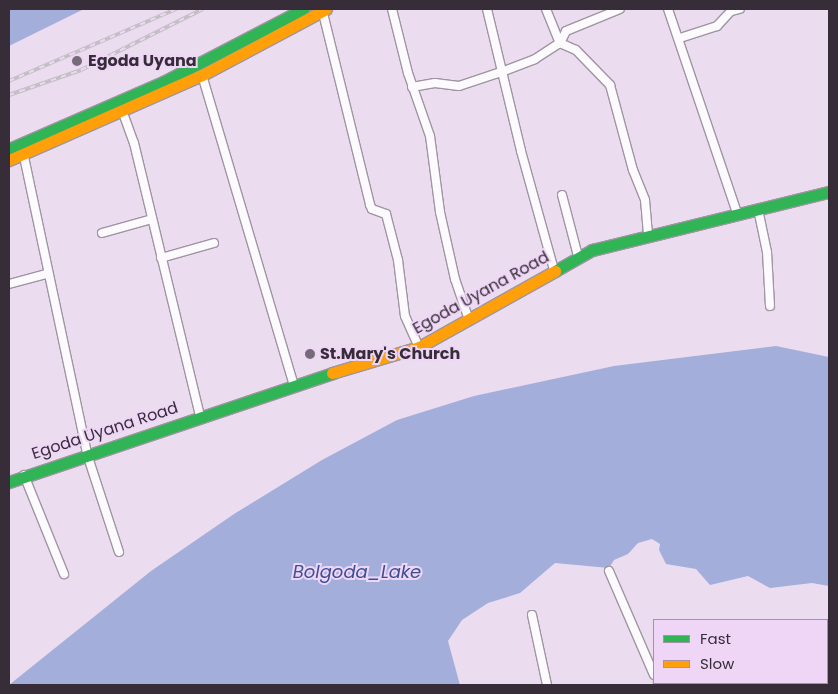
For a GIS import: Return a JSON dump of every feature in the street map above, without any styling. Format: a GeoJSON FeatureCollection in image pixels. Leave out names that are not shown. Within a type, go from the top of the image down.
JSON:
{"type":"FeatureCollection","features":[{"type":"Feature","properties":{"kind":"main road"},"geometry":{"type":"LineString","coordinates":[[9,160],[22,150],[162,82],[303,9]]}},
{"type":"Feature","properties":{"kind":"main road"},"geometry":{"type":"LineString","coordinates":[[9,149],[22,150],[123,113],[202,75],[323,9]]}},
{"type":"Feature","properties":{"kind":"main road","name":"Egoda Uyana Road"},"geometry":{"type":"LineString","coordinates":[[9,482],[24,475],[200,416],[418,347],[469,320],[578,256],[648,234],[829,192]]}},
{"type":"Feature","properties":{"kind":"street"},"geometry":{"type":"LineString","coordinates":[[323,9],[370,205],[372,209],[386,214],[398,260],[405,316],[418,347]]}},
{"type":"Feature","properties":{"kind":"street"},"geometry":{"type":"LineString","coordinates":[[392,9],[412,87],[430,136],[440,212],[455,279],[469,320]]}},
{"type":"Feature","properties":{"kind":"street"},"geometry":{"type":"LineString","coordinates":[[487,9],[504,70],[521,151],[554,270]]}},
{"type":"Feature","properties":{"kind":"street"},"geometry":{"type":"LineString","coordinates":[[546,9],[560,43],[576,50],[610,86],[633,170],[645,200],[648,234]]}},
{"type":"Feature","properties":{"kind":"street"},"geometry":{"type":"LineString","coordinates":[[412,87],[436,83],[459,86],[504,70],[535,58],[560,43],[566,31],[620,9]]}},
{"type":"Feature","properties":{"kind":"street"},"geometry":{"type":"LineString","coordinates":[[668,9],[680,38],[737,214]]}},
{"type":"Feature","properties":{"kind":"street"},"geometry":{"type":"LineString","coordinates":[[680,38],[717,26],[731,11],[740,9]]}},
{"type":"Feature","properties":{"kind":"street"},"geometry":{"type":"LineString","coordinates":[[202,75],[294,385]]}},
{"type":"Feature","properties":{"kind":"street"},"geometry":{"type":"LineString","coordinates":[[123,113],[134,143],[200,416]]}},
{"type":"Feature","properties":{"kind":"street"},"geometry":{"type":"LineString","coordinates":[[22,150],[46,274],[87,454],[119,552]]}},
{"type":"Feature","properties":{"kind":"street"},"geometry":{"type":"LineString","coordinates":[[562,195],[578,256]]}},
{"type":"Feature","properties":{"kind":"street"},"geometry":{"type":"LineString","coordinates":[[758,208],[768,252],[770,306]]}},
{"type":"Feature","properties":{"kind":"street"},"geometry":{"type":"LineString","coordinates":[[102,233],[152,219]]}},
{"type":"Feature","properties":{"kind":"street"},"geometry":{"type":"LineString","coordinates":[[161,258],[214,243]]}},
{"type":"Feature","properties":{"kind":"street"},"geometry":{"type":"LineString","coordinates":[[9,284],[46,274]]}},
{"type":"Feature","properties":{"kind":"street"},"geometry":{"type":"LineString","coordinates":[[24,475],[64,574]]}},
{"type":"Feature","properties":{"kind":"street"},"geometry":{"type":"LineString","coordinates":[[609,571],[653,673]]}},
{"type":"Feature","properties":{"kind":"street"},"geometry":{"type":"LineString","coordinates":[[532,614],[547,685]]}},
{"type":"Feature","properties":{"kind":"water"},"geometry":{"type":"Polygon","coordinates":[[[9,9],[84,9],[9,46],[9,9]]]}},
{"type":"Feature","properties":{"kind":"water","name":"Bolgoda_Lake"},"geometry":{"type":"Polygon","coordinates":[[[776,346],[829,357],[829,586],[812,583],[770,588],[748,576],[710,585],[696,569],[666,564],[659,550],[660,544],[652,539],[638,543],[628,554],[614,560],[609,568],[555,563],[520,593],[488,603],[462,620],[448,641],[460,685],[9,685],[151,571],[234,514],[322,460],[397,420],[474,396],[614,366],[776,346]]]}},
{"type":"Feature","properties":{"kind":"railway"},"geometry":{"type":"LineString","coordinates":[[9,81],[176,9]]}},
{"type":"Feature","properties":{"kind":"railway"},"geometry":{"type":"LineString","coordinates":[[9,95],[81,70],[203,9]]}},
{"type":"Feature","properties":{"kind":"traffic: fast"},"geometry":{"type":"LineString","coordinates":[[9,149],[163,82],[303,9]]}},
{"type":"Feature","properties":{"kind":"traffic: fast"},"geometry":{"type":"LineString","coordinates":[[555,271],[592,250],[829,192]]}},
{"type":"Feature","properties":{"kind":"traffic: fast"},"geometry":{"type":"LineString","coordinates":[[9,482],[332,373]]}},
{"type":"Feature","properties":{"kind":"traffic: slow"},"geometry":{"type":"LineString","coordinates":[[9,160],[202,75],[326,9]]}},
{"type":"Feature","properties":{"kind":"traffic: slow"},"geometry":{"type":"LineString","coordinates":[[332,373],[419,347],[555,271]]}},
{"type":"Feature","properties":{"kind":"place","name":"Egoda Uyana"},"geometry":{"type":"Point","coordinates":[77,61]}},
{"type":"Feature","properties":{"kind":"place","name":"St.Mary's Church"},"geometry":{"type":"Point","coordinates":[310,354]}}]}
